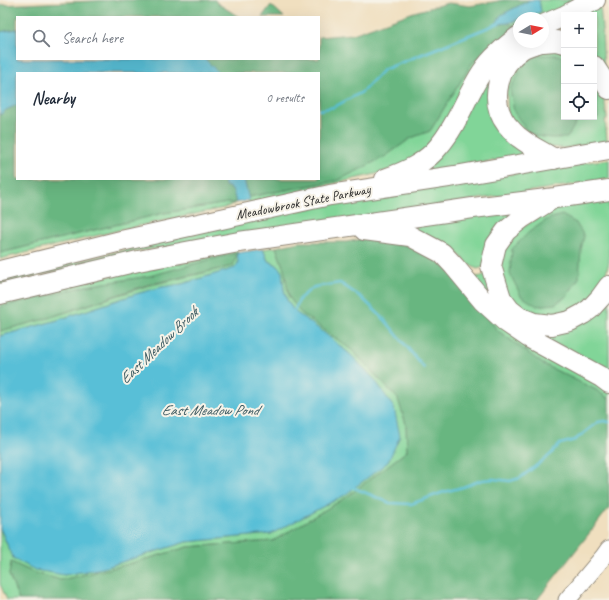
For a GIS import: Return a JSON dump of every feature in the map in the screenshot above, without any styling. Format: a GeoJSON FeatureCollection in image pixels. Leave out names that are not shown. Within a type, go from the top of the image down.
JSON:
{"type":"FeatureCollection","features":[{"type":"Feature","properties":{"kind":"highway"},"geometry":{"type":"LineString","coordinates":[[572,12],[595,0]]}},
{"type":"Feature","properties":{"kind":"highway"},"geometry":{"type":"LineString","coordinates":[[549,23],[561,18]]}},
{"type":"Feature","properties":{"kind":"highway"},"geometry":{"type":"LineString","coordinates":[[346,192],[404,172],[424,161],[439,147],[453,127],[482,72],[494,56],[513,40]]}},
{"type":"Feature","properties":{"kind":"highway"},"geometry":{"type":"LineString","coordinates":[[549,42],[561,42]]}},
{"type":"Feature","properties":{"kind":"highway"},"geometry":{"type":"LineString","coordinates":[[524,48],[510,58],[502,71],[497,86],[497,97],[500,113],[506,123],[519,138],[554,159]]}},
{"type":"Feature","properties":{"kind":"highway"},"geometry":{"type":"LineString","coordinates":[[597,71],[609,89]]}},
{"type":"Feature","properties":{"kind":"highway","name":"Meadowbrook State Parkway"},"geometry":{"type":"LineString","coordinates":[[0,271],[121,241],[323,196],[455,176],[609,149]]}},
{"type":"Feature","properties":{"kind":"highway","name":"Meadowbrook State Parkway"},"geometry":{"type":"LineString","coordinates":[[0,294],[138,261],[239,242],[609,190]]}},
{"type":"Feature","properties":{"kind":"highway"},"geometry":{"type":"LineString","coordinates":[[554,198],[522,218],[506,231],[496,245],[491,266],[501,298],[510,310],[519,317],[534,323],[552,325],[570,321],[583,314],[590,309],[609,286]]}},
{"type":"Feature","properties":{"kind":"highway"},"geometry":{"type":"LineString","coordinates":[[342,227],[378,233],[410,236],[442,253],[483,300],[506,322],[528,337],[609,382]]}},
{"type":"Feature","properties":{"kind":"highway"},"geometry":{"type":"LineString","coordinates":[[454,266],[468,272],[479,274],[491,266]]}},
{"type":"Feature","properties":{"kind":"main road"},"geometry":{"type":"LineString","coordinates":[[567,600],[609,549]]}},
{"type":"Feature","properties":{"kind":"green space"},"geometry":{"type":"Polygon","coordinates":[[[116,0],[215,0],[217,3],[237,16],[16,16],[16,29],[0,32],[0,5],[116,0]]]}},
{"type":"Feature","properties":{"kind":"green space"},"geometry":{"type":"Polygon","coordinates":[[[504,0],[530,0],[502,15],[513,26],[513,29],[472,63],[430,131],[411,138],[386,156],[339,180],[248,197],[244,180],[320,180],[320,72],[218,72],[206,60],[320,60],[320,37],[353,34],[414,12],[448,3],[470,6],[504,0]]]}},
{"type":"Feature","properties":{"kind":"green space"},"geometry":{"type":"Polygon","coordinates":[[[539,0],[587,0],[549,16],[549,12],[541,12],[539,0]]]}},
{"type":"Feature","properties":{"kind":"green space"},"geometry":{"type":"Polygon","coordinates":[[[600,4],[604,75],[597,67],[597,12],[583,12],[600,4]]]}},
{"type":"Feature","properties":{"kind":"green space"},"geometry":{"type":"Polygon","coordinates":[[[271,5],[283,16],[263,16],[271,5]]]}},
{"type":"Feature","properties":{"kind":"green space"},"geometry":{"type":"Polygon","coordinates":[[[513,21],[513,26],[512,26],[509,23],[513,21]]]}},
{"type":"Feature","properties":{"kind":"green space"},"geometry":{"type":"Polygon","coordinates":[[[513,28],[513,40],[442,137],[416,159],[380,173],[249,203],[248,197],[339,180],[385,156],[411,138],[430,131],[472,63],[513,28]]]}},
{"type":"Feature","properties":{"kind":"green space"},"geometry":{"type":"Polygon","coordinates":[[[536,48],[561,48],[561,120],[597,120],[597,80],[602,91],[607,119],[605,120],[607,141],[565,148],[548,147],[508,118],[506,74],[536,48]]]}},
{"type":"Feature","properties":{"kind":"green space"},"geometry":{"type":"Polygon","coordinates":[[[540,55],[559,55],[561,57],[561,120],[578,120],[567,138],[536,136],[527,131],[514,112],[510,89],[527,59],[540,55]]]}},
{"type":"Feature","properties":{"kind":"green space"},"geometry":{"type":"Polygon","coordinates":[[[495,61],[494,102],[538,153],[404,176],[495,61]]]}},
{"type":"Feature","properties":{"kind":"green space"},"geometry":{"type":"Polygon","coordinates":[[[16,103],[16,180],[224,180],[225,186],[230,188],[233,192],[236,203],[164,213],[0,253],[0,113],[5,108],[16,103]]]}},
{"type":"Feature","properties":{"kind":"green space"},"geometry":{"type":"Polygon","coordinates":[[[609,159],[609,179],[133,252],[0,285],[0,280],[262,217],[401,191],[609,159]]]}},
{"type":"Feature","properties":{"kind":"green space"},"geometry":{"type":"Polygon","coordinates":[[[609,199],[609,262],[604,281],[607,284],[567,317],[537,319],[514,306],[499,286],[504,239],[552,209],[609,199]]]}},
{"type":"Feature","properties":{"kind":"green space"},"geometry":{"type":"Polygon","coordinates":[[[236,203],[224,208],[124,229],[0,259],[0,253],[164,213],[236,203]]]}},
{"type":"Feature","properties":{"kind":"green space"},"geometry":{"type":"Polygon","coordinates":[[[537,205],[484,267],[477,269],[438,239],[404,230],[423,223],[537,205]]]}},
{"type":"Feature","properties":{"kind":"green space"},"geometry":{"type":"Polygon","coordinates":[[[562,215],[576,223],[584,236],[581,250],[579,278],[567,296],[555,304],[537,306],[521,296],[510,274],[512,249],[529,232],[548,219],[562,215]]]}},
{"type":"Feature","properties":{"kind":"green space"},"geometry":{"type":"Polygon","coordinates":[[[374,237],[398,242],[426,252],[450,271],[471,295],[497,330],[543,364],[596,390],[609,399],[609,508],[537,600],[19,600],[9,575],[11,562],[32,572],[61,580],[125,565],[188,547],[273,541],[345,498],[407,451],[406,424],[398,399],[353,351],[300,312],[289,297],[284,269],[276,247],[299,242],[346,242],[374,237]]]}},
{"type":"Feature","properties":{"kind":"green space"},"geometry":{"type":"Polygon","coordinates":[[[276,247],[284,269],[289,297],[300,312],[353,351],[398,399],[406,424],[407,451],[345,498],[273,541],[188,547],[125,565],[61,580],[32,572],[11,562],[9,575],[19,600],[7,600],[0,584],[0,528],[13,558],[64,575],[103,568],[186,542],[271,534],[345,495],[388,462],[375,380],[351,355],[322,331],[294,311],[287,300],[282,272],[277,265],[268,261],[263,249],[276,247]]]}},
{"type":"Feature","properties":{"kind":"green space"},"geometry":{"type":"Polygon","coordinates":[[[237,250],[238,263],[235,268],[182,284],[162,287],[136,294],[58,320],[0,336],[0,331],[45,319],[147,286],[233,266],[236,253],[150,276],[86,286],[0,307],[0,304],[56,288],[119,274],[188,262],[237,250]]]}},
{"type":"Feature","properties":{"kind":"green space"},"geometry":{"type":"Polygon","coordinates":[[[237,253],[233,266],[147,285],[45,319],[0,331],[0,307],[86,286],[150,276],[237,253]]]}},
{"type":"Feature","properties":{"kind":"green space"},"geometry":{"type":"Polygon","coordinates":[[[489,272],[530,326],[609,296],[609,377],[516,324],[471,278],[482,276],[489,272]]]}},
{"type":"Feature","properties":{"kind":"green space"},"geometry":{"type":"Polygon","coordinates":[[[471,295],[609,386],[609,399],[596,390],[543,364],[497,330],[471,295]]]}},
{"type":"Feature","properties":{"kind":"water"},"geometry":{"type":"Polygon","coordinates":[[[530,0],[539,0],[541,12],[513,12],[513,21],[496,24],[501,15],[530,0]]]}},
{"type":"Feature","properties":{"kind":"water"},"geometry":{"type":"Polygon","coordinates":[[[16,29],[16,60],[206,60],[218,72],[16,72],[16,105],[6,110],[0,115],[0,32],[16,29]]]}},
{"type":"Feature","properties":{"kind":"water"},"geometry":{"type":"Polygon","coordinates":[[[224,180],[244,180],[249,200],[236,203],[232,190],[225,186],[224,180]]]}},
{"type":"Feature","properties":{"kind":"water","name":"East Meadow Pond"},"geometry":{"type":"Polygon","coordinates":[[[263,249],[268,261],[277,265],[282,272],[287,300],[294,311],[322,331],[351,355],[375,380],[394,408],[400,436],[388,462],[345,495],[271,534],[186,542],[103,568],[64,575],[35,570],[13,558],[0,528],[0,336],[58,320],[136,294],[162,287],[182,284],[235,268],[238,263],[237,253],[263,249]]]}},
{"type":"Feature","properties":{"kind":"waterway","name":"East Meadow Brook"},"geometry":{"type":"LineString","coordinates":[[320,110],[334,107],[362,92],[383,70],[499,23]]}},
{"type":"Feature","properties":{"kind":"waterway"},"geometry":{"type":"LineString","coordinates":[[291,312],[294,311],[300,298],[314,287],[340,283],[361,297],[385,320],[424,368]]}},
{"type":"Feature","properties":{"kind":"waterway"},"geometry":{"type":"LineString","coordinates":[[352,487],[390,503],[411,504],[482,480],[493,479],[510,481],[520,478],[550,455],[560,444],[575,440],[598,422],[609,422]]}}]}
